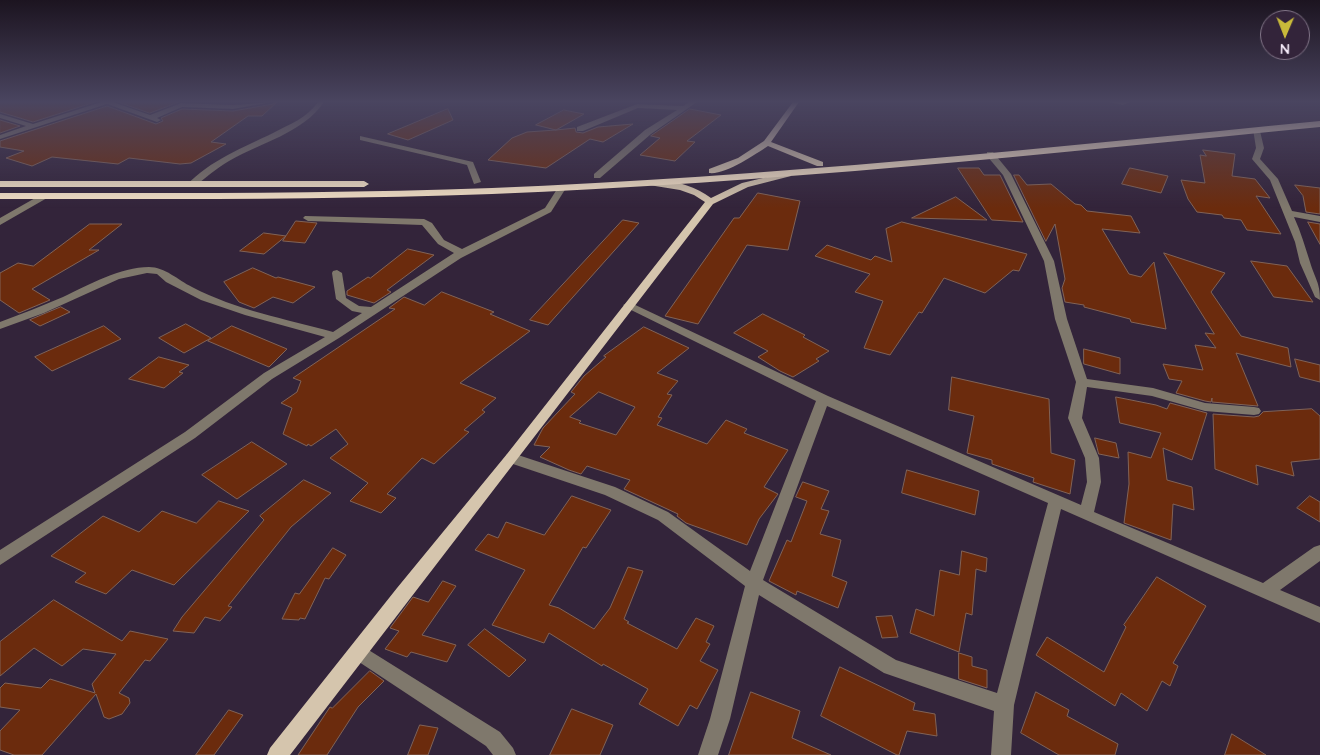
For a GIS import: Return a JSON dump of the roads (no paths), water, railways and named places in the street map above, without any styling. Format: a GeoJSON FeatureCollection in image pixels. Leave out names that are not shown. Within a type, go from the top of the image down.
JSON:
{"type":"FeatureCollection","features":[{"type":"Feature","properties":{"kind":"highway"},"geometry":{"type":"LineString","coordinates":[[400,183],[478,182],[820,164],[1105,137]]}},
{"type":"Feature","properties":{"kind":"highway"},"geometry":{"type":"LineString","coordinates":[[0,196],[332,195],[562,188],[801,172],[1184,137]]}},
{"type":"Feature","properties":{"kind":"highway"},"geometry":{"type":"LineString","coordinates":[[0,184],[371,184]]}},
{"type":"Feature","properties":{"kind":"main road"},"geometry":{"type":"LineString","coordinates":[[712,171],[741,160],[767,144],[772,137]]}},
{"type":"Feature","properties":{"kind":"main road"},"geometry":{"type":"LineString","coordinates":[[767,144],[820,164]]}},
{"type":"Feature","properties":{"kind":"main road"},"geometry":{"type":"LineString","coordinates":[[277,755],[360,652],[403,593],[512,458],[710,202],[745,185],[801,172]]}},
{"type":"Feature","properties":{"kind":"main road"},"geometry":{"type":"LineString","coordinates":[[647,182],[679,186],[692,190],[710,202]]}},
{"type":"Feature","properties":{"kind":"street"},"geometry":{"type":"LineString","coordinates":[[191,185],[225,160],[270,137]]}},
{"type":"Feature","properties":{"kind":"street"},"geometry":{"type":"LineString","coordinates":[[598,176],[642,137]]}},
{"type":"Feature","properties":{"kind":"street"},"geometry":{"type":"LineString","coordinates":[[1257,137],[1260,148],[1256,159],[1274,179],[1300,242],[1304,263],[1320,297]]}},
{"type":"Feature","properties":{"kind":"street"},"geometry":{"type":"LineString","coordinates":[[363,138],[470,164],[478,182]]}},
{"type":"Feature","properties":{"kind":"street"},"geometry":{"type":"LineString","coordinates":[[990,154],[1006,174],[1049,261],[1061,319],[1082,382],[1075,418],[1092,458],[1094,482],[1086,515]]}},
{"type":"Feature","properties":{"kind":"street"},"geometry":{"type":"LineString","coordinates":[[0,558],[190,435],[268,376],[335,336],[457,256],[548,210],[562,188]]}},
{"type":"Feature","properties":{"kind":"street"},"geometry":{"type":"LineString","coordinates":[[0,222],[44,196]]}},
{"type":"Feature","properties":{"kind":"street"},"geometry":{"type":"LineString","coordinates":[[1288,213],[1320,219]]}},
{"type":"Feature","properties":{"kind":"street"},"geometry":{"type":"LineString","coordinates":[[308,218],[418,221],[430,225],[441,242],[460,252],[457,256]]}},
{"type":"Feature","properties":{"kind":"street"},"geometry":{"type":"LineString","coordinates":[[0,326],[40,311],[116,277],[147,270],[160,271],[170,280],[205,298],[249,313],[335,336]]}},
{"type":"Feature","properties":{"kind":"street"},"geometry":{"type":"LineString","coordinates":[[337,273],[341,299],[356,309],[373,311]]}},
{"type":"Feature","properties":{"kind":"street"},"geometry":{"type":"LineString","coordinates":[[629,305],[823,399],[1056,500],[1086,515],[1320,615]]}},
{"type":"Feature","properties":{"kind":"street"},"geometry":{"type":"LineString","coordinates":[[1082,382],[1153,392],[1205,407],[1254,411]]}},
{"type":"Feature","properties":{"kind":"street"},"geometry":{"type":"LineString","coordinates":[[708,755],[720,719],[754,583],[823,399]]}},
{"type":"Feature","properties":{"kind":"street"},"geometry":{"type":"LineString","coordinates":[[512,458],[610,491],[664,516],[754,583],[891,667],[1004,705]]}},
{"type":"Feature","properties":{"kind":"street"},"geometry":{"type":"LineString","coordinates":[[1001,755],[1004,705],[1056,500]]}},
{"type":"Feature","properties":{"kind":"street"},"geometry":{"type":"LineString","coordinates":[[1265,591],[1320,552]]}},
{"type":"Feature","properties":{"kind":"street"},"geometry":{"type":"LineString","coordinates":[[360,652],[493,739],[506,755]]}}]}
